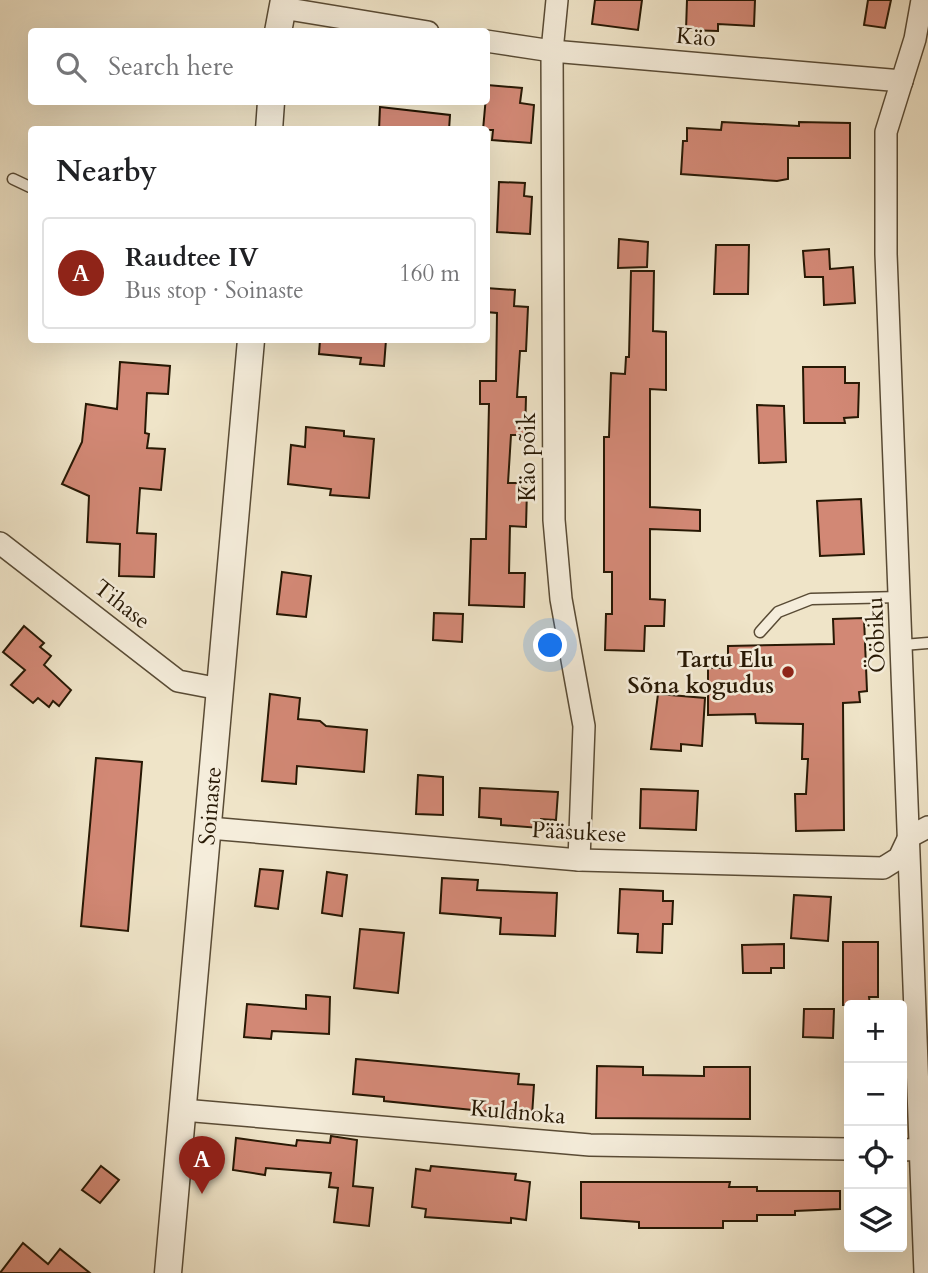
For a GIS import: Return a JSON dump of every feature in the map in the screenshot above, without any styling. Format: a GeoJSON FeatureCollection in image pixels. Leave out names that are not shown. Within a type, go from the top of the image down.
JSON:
{"type":"FeatureCollection","features":[{"type":"Feature","properties":{"kind":"street","name":"Käo põik"},"geometry":{"type":"LineString","coordinates":[[557,0],[552,51],[554,520],[561,599],[583,726],[579,860]]}},
{"type":"Feature","properties":{"kind":"street","name":"Ööbiku"},"geometry":{"type":"LineString","coordinates":[[922,0],[915,39],[886,132],[886,254],[903,645],[919,832],[917,1149],[925,1273]]}},
{"type":"Feature","properties":{"kind":"street"},"geometry":{"type":"LineString","coordinates":[[281,13],[397,28]]}},
{"type":"Feature","properties":{"kind":"street","name":"Käo"},"geometry":{"type":"LineString","coordinates":[[490,42],[552,51],[902,81]]}},
{"type":"Feature","properties":{"kind":"street"},"geometry":{"type":"LineString","coordinates":[[269,126],[271,105]]}},
{"type":"Feature","properties":{"kind":"street","name":"Soinaste"},"geometry":{"type":"LineString","coordinates":[[168,1273],[251,343]]}},
{"type":"Feature","properties":{"kind":"street","name":"Tihase"},"geometry":{"type":"LineString","coordinates":[[0,543],[178,681],[220,689]]}},
{"type":"Feature","properties":{"kind":"street","name":"Pääsukese"},"geometry":{"type":"LineString","coordinates":[[209,828],[579,860],[883,868],[899,858],[919,832]]}},
{"type":"Feature","properties":{"kind":"street","name":"Kuldnoka"},"geometry":{"type":"LineString","coordinates":[[183,1110],[590,1145],[844,1149]]}},
{"type":"Feature","properties":{"kind":"lane"},"geometry":{"type":"LineString","coordinates":[[13,179],[28,186]]}},
{"type":"Feature","properties":{"kind":"lane"},"geometry":{"type":"LineString","coordinates":[[760,632],[778,612],[811,599],[901,597]]}},
{"type":"Feature","properties":{"kind":"lane"},"geometry":{"type":"LineString","coordinates":[[903,645],[928,643]]}},
{"type":"Feature","properties":{"kind":"building"},"geometry":{"type":"Polygon","coordinates":[[[595,0],[642,0],[638,30],[592,24],[595,0]]]}},
{"type":"Feature","properties":{"kind":"building"},"geometry":{"type":"Polygon","coordinates":[[[687,0],[755,0],[754,26],[718,24],[718,31],[686,30],[687,0]]]}},
{"type":"Feature","properties":{"kind":"building"},"geometry":{"type":"Polygon","coordinates":[[[868,0],[891,0],[885,28],[864,25],[868,0]]]}},
{"type":"Feature","properties":{"kind":"building"},"geometry":{"type":"Polygon","coordinates":[[[490,85],[522,88],[520,103],[534,105],[531,143],[492,140],[493,130],[490,130],[490,126],[483,126],[485,105],[490,105],[490,85]]]}},
{"type":"Feature","properties":{"kind":"building"},"geometry":{"type":"Polygon","coordinates":[[[380,107],[450,115],[449,126],[379,126],[380,107]]]}},
{"type":"Feature","properties":{"kind":"building"},"geometry":{"type":"Polygon","coordinates":[[[722,122],[799,126],[799,122],[850,123],[850,158],[788,158],[788,179],[777,181],[681,174],[683,141],[687,141],[687,128],[721,130],[722,122]]]}},
{"type":"Feature","properties":{"kind":"building"},"geometry":{"type":"Polygon","coordinates":[[[499,182],[525,183],[524,196],[532,197],[530,234],[497,232],[499,182]]]}},
{"type":"Feature","properties":{"kind":"building"},"geometry":{"type":"Polygon","coordinates":[[[619,239],[648,242],[647,267],[618,268],[619,239]]]}},
{"type":"Feature","properties":{"kind":"building"},"geometry":{"type":"Polygon","coordinates":[[[716,245],[749,245],[748,294],[714,294],[716,245]]]}},
{"type":"Feature","properties":{"kind":"building"},"geometry":{"type":"Polygon","coordinates":[[[829,249],[830,269],[853,267],[855,303],[824,305],[823,277],[805,277],[803,251],[829,249]]]}},
{"type":"Feature","properties":{"kind":"building"},"geometry":{"type":"Polygon","coordinates":[[[631,271],[654,271],[653,331],[666,332],[666,390],[650,389],[650,507],[700,510],[700,531],[650,529],[650,599],[665,600],[664,626],[645,626],[644,651],[605,650],[606,614],[612,614],[612,572],[604,572],[604,437],[609,437],[611,373],[625,374],[626,357],[629,357],[631,271]]]}},
{"type":"Feature","properties":{"kind":"building"},"geometry":{"type":"Polygon","coordinates":[[[490,288],[515,290],[514,306],[528,307],[526,351],[520,351],[517,397],[526,397],[525,435],[511,435],[508,483],[521,483],[520,488],[527,489],[526,527],[510,526],[509,573],[525,573],[524,607],[469,605],[471,539],[486,539],[489,404],[480,404],[480,381],[496,381],[497,313],[490,312],[490,288]]]}},
{"type":"Feature","properties":{"kind":"building"},"geometry":{"type":"Polygon","coordinates":[[[320,343],[386,343],[384,366],[360,364],[361,358],[319,354],[320,343]]]}},
{"type":"Feature","properties":{"kind":"building"},"geometry":{"type":"Polygon","coordinates":[[[120,362],[170,366],[168,394],[147,393],[147,448],[165,449],[161,490],[140,488],[137,533],[156,534],[154,577],[119,576],[120,544],[87,542],[89,496],[62,484],[82,442],[86,404],[117,409],[120,362]]]}},
{"type":"Feature","properties":{"kind":"building"},"geometry":{"type":"Polygon","coordinates":[[[803,367],[845,367],[845,383],[859,383],[858,417],[844,418],[845,423],[804,423],[803,367]]]}},
{"type":"Feature","properties":{"kind":"building"},"geometry":{"type":"Polygon","coordinates":[[[757,405],[784,406],[786,462],[759,463],[757,405]]]}},
{"type":"Feature","properties":{"kind":"building"},"geometry":{"type":"Polygon","coordinates":[[[306,427],[344,431],[344,436],[374,439],[369,498],[330,495],[331,489],[288,484],[291,445],[305,447],[306,427]]]}},
{"type":"Feature","properties":{"kind":"building"},"geometry":{"type":"Polygon","coordinates":[[[861,499],[864,554],[820,556],[817,501],[861,499]]]}},
{"type":"Feature","properties":{"kind":"building"},"geometry":{"type":"Polygon","coordinates":[[[282,572],[311,576],[306,617],[277,614],[282,572]]]}},
{"type":"Feature","properties":{"kind":"building"},"geometry":{"type":"Polygon","coordinates":[[[434,613],[463,614],[462,642],[433,640],[434,613]]]}},
{"type":"Feature","properties":{"kind":"building"},"geometry":{"type":"Polygon","coordinates":[[[864,618],[867,691],[859,692],[860,702],[843,703],[844,830],[796,831],[795,794],[806,794],[808,759],[802,759],[803,724],[756,723],[755,714],[708,715],[708,668],[728,668],[728,646],[834,644],[833,619],[864,618]]]}},
{"type":"Feature","properties":{"kind":"building"},"geometry":{"type":"Polygon","coordinates":[[[24,626],[44,643],[40,647],[51,656],[44,665],[71,690],[59,706],[53,701],[49,707],[38,698],[33,703],[11,685],[25,670],[3,652],[24,626]]]}},
{"type":"Feature","properties":{"kind":"building"},"geometry":{"type":"Polygon","coordinates":[[[270,694],[300,698],[298,719],[320,721],[326,726],[367,730],[364,772],[297,766],[296,784],[262,781],[270,694]]]}},
{"type":"Feature","properties":{"kind":"building"},"geometry":{"type":"Polygon","coordinates":[[[658,694],[705,698],[702,746],[681,744],[681,751],[651,749],[658,694]]]}},
{"type":"Feature","properties":{"kind":"building"},"geometry":{"type":"Polygon","coordinates":[[[96,758],[142,762],[128,931],[81,926],[96,758]]]}},
{"type":"Feature","properties":{"kind":"building"},"geometry":{"type":"Polygon","coordinates":[[[418,775],[443,777],[443,815],[416,814],[418,775]]]}},
{"type":"Feature","properties":{"kind":"building"},"geometry":{"type":"Polygon","coordinates":[[[480,788],[558,792],[556,820],[541,819],[540,828],[501,825],[501,819],[479,817],[480,788]]]}},
{"type":"Feature","properties":{"kind":"building"},"geometry":{"type":"Polygon","coordinates":[[[641,789],[698,791],[696,830],[640,828],[641,789]]]}},
{"type":"Feature","properties":{"kind":"building"},"geometry":{"type":"Polygon","coordinates":[[[260,869],[283,871],[278,909],[255,906],[260,869]]]}},
{"type":"Feature","properties":{"kind":"building"},"geometry":{"type":"Polygon","coordinates":[[[327,872],[347,875],[342,916],[322,913],[327,872]]]}},
{"type":"Feature","properties":{"kind":"building"},"geometry":{"type":"Polygon","coordinates":[[[442,878],[478,880],[477,890],[557,893],[555,936],[500,934],[501,918],[440,913],[442,878]]]}},
{"type":"Feature","properties":{"kind":"building"},"geometry":{"type":"Polygon","coordinates":[[[620,889],[663,891],[663,901],[673,901],[672,924],[663,924],[662,953],[637,952],[638,934],[618,933],[620,889]]]}},
{"type":"Feature","properties":{"kind":"building"},"geometry":{"type":"Polygon","coordinates":[[[794,895],[831,897],[828,941],[791,938],[794,895]]]}},
{"type":"Feature","properties":{"kind":"building"},"geometry":{"type":"Polygon","coordinates":[[[360,929],[404,933],[398,993],[354,988],[360,929]]]}},
{"type":"Feature","properties":{"kind":"building"},"geometry":{"type":"Polygon","coordinates":[[[843,942],[878,942],[878,997],[869,997],[869,1000],[844,1000],[843,1005],[843,942]]]}},
{"type":"Feature","properties":{"kind":"building"},"geometry":{"type":"Polygon","coordinates":[[[784,944],[784,968],[771,968],[771,973],[743,973],[742,945],[784,944]]]}},
{"type":"Feature","properties":{"kind":"building"},"geometry":{"type":"Polygon","coordinates":[[[306,995],[330,997],[329,1034],[272,1031],[271,1039],[244,1037],[247,1004],[306,1009],[306,995]]]}},
{"type":"Feature","properties":{"kind":"building"},"geometry":{"type":"Polygon","coordinates":[[[804,1009],[834,1009],[833,1038],[803,1037],[804,1009]]]}},
{"type":"Feature","properties":{"kind":"building"},"geometry":{"type":"Polygon","coordinates":[[[356,1059],[519,1074],[518,1084],[534,1085],[532,1116],[384,1101],[384,1097],[353,1094],[356,1059]]]}},
{"type":"Feature","properties":{"kind":"building"},"geometry":{"type":"Polygon","coordinates":[[[597,1066],[643,1067],[643,1075],[704,1076],[704,1067],[750,1067],[750,1119],[596,1118],[597,1066]]]}},
{"type":"Feature","properties":{"kind":"building"},"geometry":{"type":"Polygon","coordinates":[[[331,1136],[357,1140],[353,1186],[373,1188],[369,1226],[334,1222],[338,1188],[329,1187],[331,1173],[266,1168],[265,1175],[233,1170],[236,1138],[296,1146],[297,1140],[330,1143],[331,1136]]]}},
{"type":"Feature","properties":{"kind":"building"},"geometry":{"type":"Polygon","coordinates":[[[101,1166],[119,1180],[100,1203],[82,1190],[101,1166]]]}},
{"type":"Feature","properties":{"kind":"building"},"geometry":{"type":"Polygon","coordinates":[[[431,1166],[516,1174],[515,1180],[530,1182],[526,1220],[511,1218],[511,1223],[425,1217],[426,1209],[412,1207],[416,1169],[430,1171],[431,1166]]]}},
{"type":"Feature","properties":{"kind":"building"},"geometry":{"type":"Polygon","coordinates":[[[581,1182],[730,1182],[729,1187],[757,1187],[757,1191],[840,1191],[840,1209],[795,1211],[795,1215],[757,1215],[757,1221],[723,1221],[723,1228],[639,1228],[639,1222],[581,1218],[581,1182]]]}},
{"type":"Feature","properties":{"kind":"building"},"geometry":{"type":"Polygon","coordinates":[[[23,1243],[48,1264],[60,1249],[90,1273],[0,1273],[23,1243]]]}},
{"type":"Feature","properties":{"kind":"place","name":"Tartu Elu Sõna kogudus"},"geometry":{"type":"Point","coordinates":[788,672]}},
{"type":"Feature","properties":{"kind":"place","name":"Raudtee IV"},"geometry":{"type":"Point","coordinates":[202,1194]}}]}
